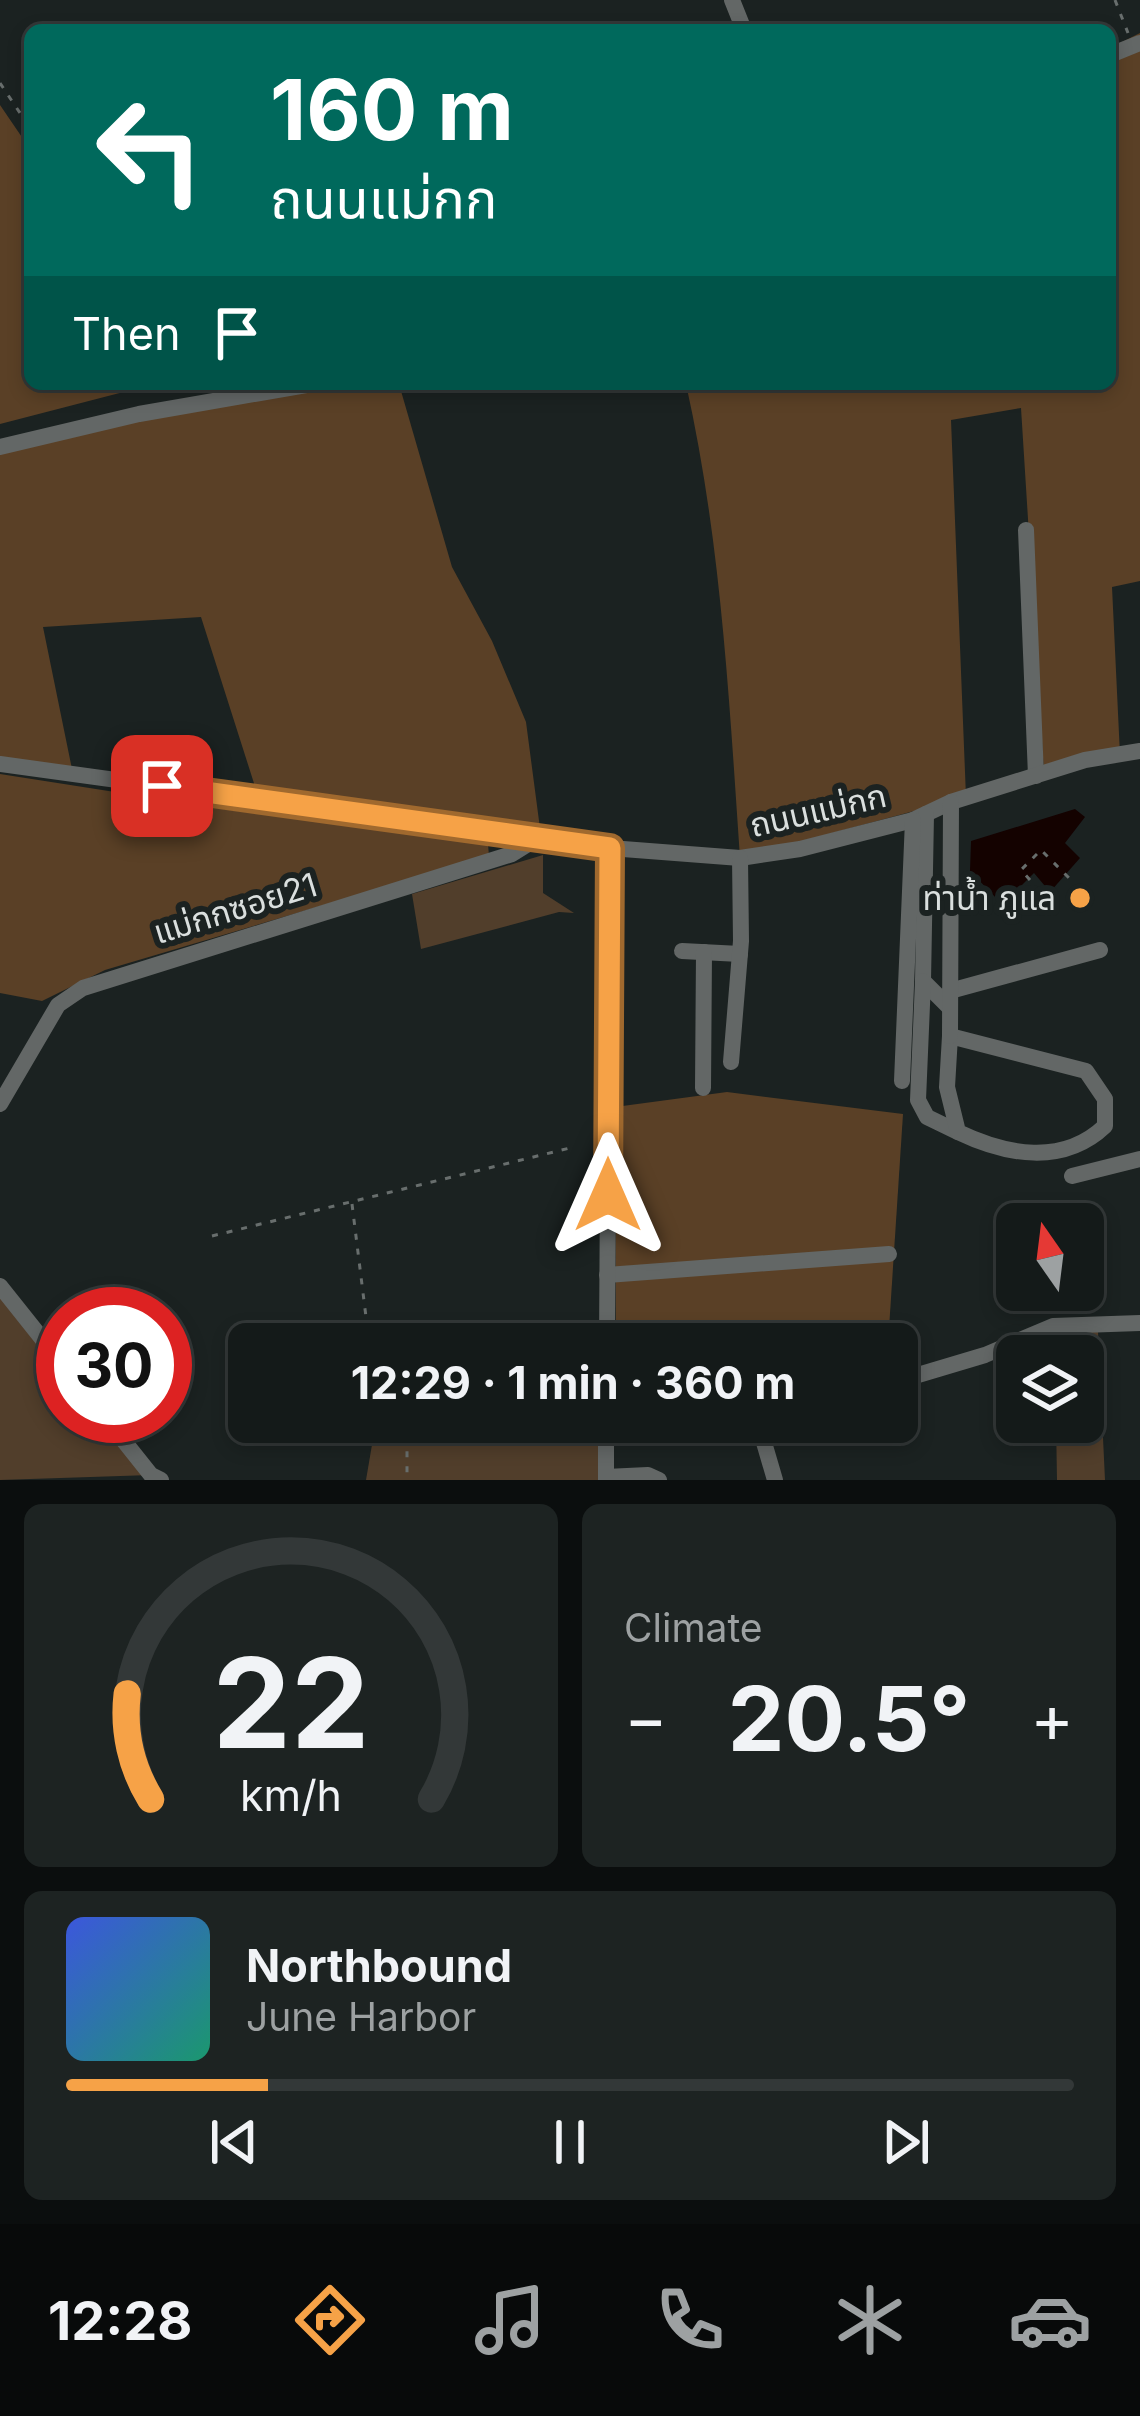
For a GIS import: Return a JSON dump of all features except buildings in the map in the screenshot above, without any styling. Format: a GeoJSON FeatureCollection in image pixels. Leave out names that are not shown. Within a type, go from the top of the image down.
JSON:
{"type":"FeatureCollection","features":[{"type":"Feature","properties":{"kind":"street"},"geometry":{"type":"LineString","coordinates":[[0,447],[139,413],[275,390]]}},
{"type":"Feature","properties":{"kind":"street"},"geometry":{"type":"LineString","coordinates":[[1026,530],[1036,776]]}},
{"type":"Feature","properties":{"kind":"street","name":"ถนนแม่กก"},"geometry":{"type":"LineString","coordinates":[[0,764],[610,848],[740,858],[800,849],[919,817],[951,802],[1085,760],[1140,752]]}},
{"type":"Feature","properties":{"kind":"street"},"geometry":{"type":"LineString","coordinates":[[951,802],[946,1088],[958,1132]]}},
{"type":"Feature","properties":{"kind":"street"},"geometry":{"type":"LineString","coordinates":[[919,817],[923,981],[918,1100],[927,1117],[1011,1151],[1039,1154],[1086,1143],[1106,1126],[1105,1099],[1086,1071],[950,1036]]}},
{"type":"Feature","properties":{"kind":"street"},"geometry":{"type":"LineString","coordinates":[[902,1081],[919,817]]}},
{"type":"Feature","properties":{"kind":"street","name":"แม่กกซอย21"},"geometry":{"type":"LineString","coordinates":[[0,1104],[58,1005],[83,988],[512,854],[541,836]]}},
{"type":"Feature","properties":{"kind":"street"},"geometry":{"type":"LineString","coordinates":[[607,1323],[610,848]]}},
{"type":"Feature","properties":{"kind":"street"},"geometry":{"type":"LineString","coordinates":[[731,1062],[740,954],[740,858]]}},
{"type":"Feature","properties":{"kind":"street"},"geometry":{"type":"LineString","coordinates":[[950,999],[1100,950]]}},
{"type":"Feature","properties":{"kind":"street"},"geometry":{"type":"LineString","coordinates":[[682,951],[740,954]]}},
{"type":"Feature","properties":{"kind":"street"},"geometry":{"type":"LineString","coordinates":[[703,1088],[704,952]]}},
{"type":"Feature","properties":{"kind":"street"},"geometry":{"type":"LineString","coordinates":[[923,981],[950,999]]}},
{"type":"Feature","properties":{"kind":"street"},"geometry":{"type":"LineString","coordinates":[[1072,1176],[1140,1159]]}},
{"type":"Feature","properties":{"kind":"street"},"geometry":{"type":"LineString","coordinates":[[607,1275],[889,1254]]}},
{"type":"Feature","properties":{"kind":"street"},"geometry":{"type":"LineString","coordinates":[[0,1286],[36,1331]]}},
{"type":"Feature","properties":{"kind":"street"},"geometry":{"type":"LineString","coordinates":[[918,1375],[1053,1326],[1140,1323]]}},
{"type":"Feature","properties":{"kind":"street"},"geometry":{"type":"LineString","coordinates":[[126,1443],[151,1475],[161,1480]]}},
{"type":"Feature","properties":{"kind":"street"},"geometry":{"type":"LineString","coordinates":[[606,1443],[606,1478],[648,1475],[659,1480]]}},
{"type":"Feature","properties":{"kind":"street"},"geometry":{"type":"LineString","coordinates":[[765,1443],[776,1480]]}},
{"type":"Feature","properties":{"kind":"path"},"geometry":{"type":"LineString","coordinates":[[1115,0],[1137,44]]}},
{"type":"Feature","properties":{"kind":"path"},"geometry":{"type":"LineString","coordinates":[[0,83],[24,119]]}},
{"type":"Feature","properties":{"kind":"path"},"geometry":{"type":"LineString","coordinates":[[1029,879],[1021,870],[1040,850],[1067,877]]}},
{"type":"Feature","properties":{"kind":"path"},"geometry":{"type":"LineString","coordinates":[[212,1236],[570,1148]]}},
{"type":"Feature","properties":{"kind":"path"},"geometry":{"type":"LineString","coordinates":[[351,1202],[368,1323]]}},
{"type":"Feature","properties":{"kind":"path"},"geometry":{"type":"LineString","coordinates":[[407,1443],[407,1480]]}},
{"type":"Feature","properties":{"kind":"shaded area"},"geometry":{"type":"Polygon","coordinates":[[[1140,33],[1140,581],[1112,587],[1120,755],[1044,773],[1021,408],[951,420],[966,797],[740,858],[716,561],[687,390],[1116,390],[1116,45],[1140,33]]]}},
{"type":"Feature","properties":{"kind":"shaded area"},"geometry":{"type":"Polygon","coordinates":[[[0,105],[24,140],[24,390],[131,390],[0,424],[0,105]]]}},
{"type":"Feature","properties":{"kind":"shaded area"},"geometry":{"type":"Polygon","coordinates":[[[282,390],[401,390],[452,567],[492,641],[526,722],[541,836],[259,799],[201,617],[43,627],[73,774],[0,763],[0,447],[282,390]]]}},
{"type":"Feature","properties":{"kind":"shaded area"},"geometry":{"type":"Polygon","coordinates":[[[0,774],[488,844],[489,856],[105,970],[42,1001],[0,993],[0,774]]]}},
{"type":"Feature","properties":{"kind":"shaded area"},"geometry":{"type":"Polygon","coordinates":[[[1075,809],[1085,817],[1065,843],[1080,858],[1050,892],[1034,873],[1007,900],[998,900],[970,871],[971,841],[1075,809]]]}},
{"type":"Feature","properties":{"kind":"shaded area"},"geometry":{"type":"Polygon","coordinates":[[[543,855],[543,893],[574,913],[559,912],[421,949],[412,894],[543,855]]]}},
{"type":"Feature","properties":{"kind":"shaded area"},"geometry":{"type":"Polygon","coordinates":[[[727,1092],[903,1114],[889,1323],[616,1323],[615,1107],[727,1092]]]}},
{"type":"Feature","properties":{"kind":"shaded area"},"geometry":{"type":"Polygon","coordinates":[[[0,1286],[36,1331],[36,1443],[126,1443],[151,1475],[0,1480],[0,1286]]]}},
{"type":"Feature","properties":{"kind":"shaded area"},"geometry":{"type":"Polygon","coordinates":[[[1098,1332],[1098,1335],[1053,1335],[1098,1332]]]}},
{"type":"Feature","properties":{"kind":"shaded area"},"geometry":{"type":"Polygon","coordinates":[[[372,1443],[606,1443],[606,1480],[366,1480],[372,1443]]]}},
{"type":"Feature","properties":{"kind":"shaded area"},"geometry":{"type":"Polygon","coordinates":[[[1056,1443],[1103,1443],[1105,1480],[1057,1480],[1056,1443]]]}},
{"type":"Feature","properties":{"kind":"place","name":"ท่าน้ำ ภูแล"},"geometry":{"type":"Point","coordinates":[1080,898]}},
{"type":"Feature","properties":{"kind":"route"},"geometry":{"type":"LineString","coordinates":[[162,786],[610,848],[608,1195]]}}]}
